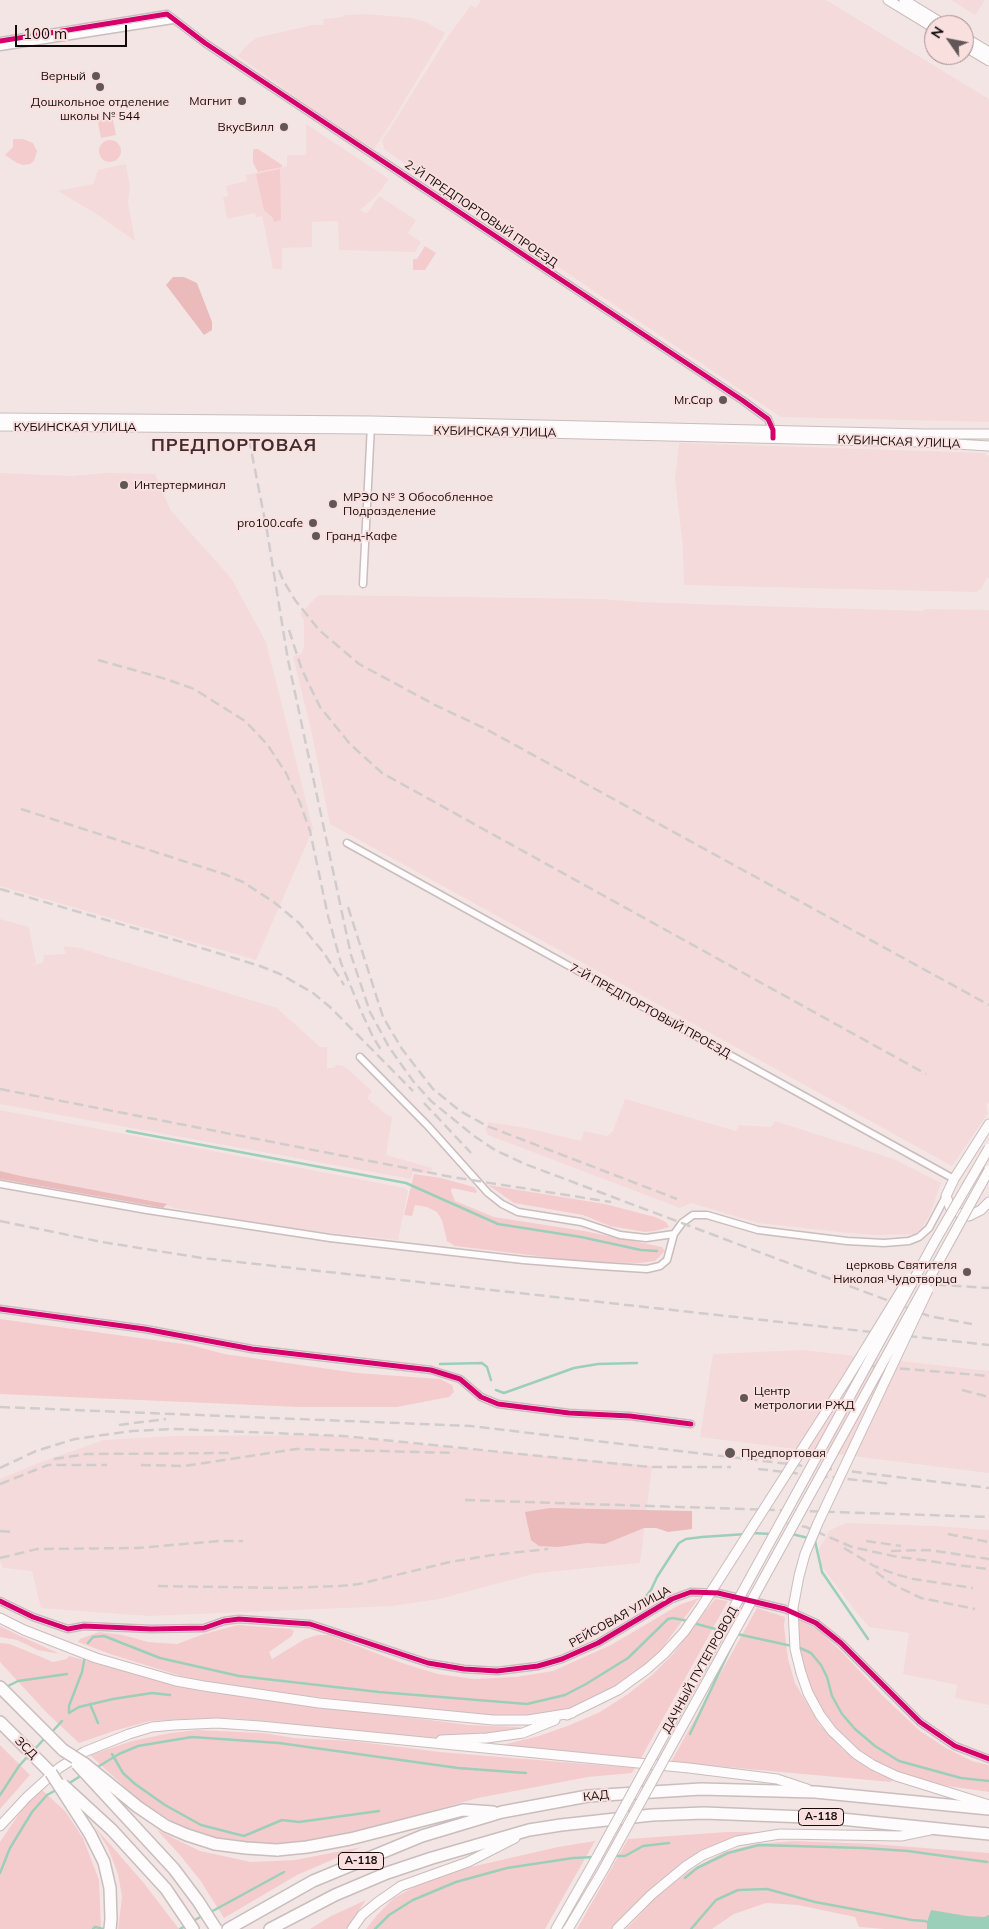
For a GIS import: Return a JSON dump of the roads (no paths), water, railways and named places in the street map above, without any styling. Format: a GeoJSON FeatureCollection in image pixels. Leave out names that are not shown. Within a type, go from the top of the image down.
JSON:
{"type":"FeatureCollection","features":[{"type":"Feature","properties":{"kind":"highway"},"geometry":{"type":"LineString","coordinates":[[0,1687],[64,1750],[174,1869],[216,1929]]}},
{"type":"Feature","properties":{"kind":"highway","name":"ЗСД"},"geometry":{"type":"LineString","coordinates":[[0,1722],[51,1773]]}},
{"type":"Feature","properties":{"kind":"highway"},"geometry":{"type":"LineString","coordinates":[[64,1750],[166,1826],[215,1844],[277,1850],[350,1839],[463,1810],[502,1812]]}},
{"type":"Feature","properties":{"kind":"highway"},"geometry":{"type":"LineString","coordinates":[[51,1773],[90,1834],[104,1862],[110,1888],[112,1919],[110,1929]]}},
{"type":"Feature","properties":{"kind":"highway"},"geometry":{"type":"LineString","coordinates":[[51,1773],[112,1830],[160,1882],[194,1929]]}},
{"type":"Feature","properties":{"kind":"highway","name":"КАД"},"geometry":{"type":"LineString","coordinates":[[228,1929],[313,1881],[422,1836],[502,1812],[588,1796],[701,1789],[815,1792],[989,1807]]}},
{"type":"Feature","properties":{"kind":"highway","name":"КАД"},"geometry":{"type":"LineString","coordinates":[[270,1929],[335,1895],[387,1873],[432,1858],[529,1830],[609,1819],[704,1813],[831,1818],[989,1834]]}},
{"type":"Feature","properties":{"kind":"main road"},"geometry":{"type":"LineString","coordinates":[[888,0],[924,22]]}},
{"type":"Feature","properties":{"kind":"main road"},"geometry":{"type":"LineString","coordinates":[[904,0],[929,15]]}},
{"type":"Feature","properties":{"kind":"main road"},"geometry":{"type":"LineString","coordinates":[[974,43],[989,52]]}},
{"type":"Feature","properties":{"kind":"main road"},"geometry":{"type":"LineString","coordinates":[[974,52],[989,62]]}},
{"type":"Feature","properties":{"kind":"main road","name":"КУБИНСКАЯ УЛИЦА"},"geometry":{"type":"LineString","coordinates":[[0,418],[773,434],[989,434]]}},
{"type":"Feature","properties":{"kind":"main road","name":"КУБИНСКАЯ УЛИЦА"},"geometry":{"type":"LineString","coordinates":[[0,426],[371,425]]}},
{"type":"Feature","properties":{"kind":"main road","name":"КУБИНСКАЯ УЛИЦА"},"geometry":{"type":"LineString","coordinates":[[773,434],[989,446]]}},
{"type":"Feature","properties":{"kind":"main road"},"geometry":{"type":"LineString","coordinates":[[989,1124],[954,1179],[946,1196],[950,1206],[959,1213],[968,1216],[982,1210],[989,1202]]}},
{"type":"Feature","properties":{"kind":"main road","name":"ДАЧНЫЙ ПУТЕПРОВОД"},"geometry":{"type":"LineString","coordinates":[[556,1929],[598,1857],[935,1241],[989,1148]]}},
{"type":"Feature","properties":{"kind":"main road","name":"ДАЧНЫЙ ПУТЕПРОВОД"},"geometry":{"type":"LineString","coordinates":[[568,1929],[989,1170]]}},
{"type":"Feature","properties":{"kind":"main road"},"geometry":{"type":"LineString","coordinates":[[410,1741],[487,1738],[523,1733],[572,1713],[618,1690],[664,1654],[684,1632],[702,1606],[842,1387],[910,1276],[935,1241]]}},
{"type":"Feature","properties":{"kind":"main road"},"geometry":{"type":"LineString","coordinates":[[940,1256],[935,1276],[818,1523],[806,1554],[795,1594],[793,1619],[795,1649],[808,1694],[820,1715],[832,1731],[856,1754],[896,1776],[989,1807]]}},
{"type":"Feature","properties":{"kind":"main road"},"geometry":{"type":"LineString","coordinates":[[0,1618],[96,1658],[176,1681],[259,1695],[493,1720],[528,1720],[572,1713]]}},
{"type":"Feature","properties":{"kind":"main road"},"geometry":{"type":"LineString","coordinates":[[0,1826],[59,1768],[84,1752],[152,1727],[218,1723],[777,1779],[815,1792]]}},
{"type":"Feature","properties":{"kind":"main road"},"geometry":{"type":"LineString","coordinates":[[0,1833],[13,1812]]}},
{"type":"Feature","properties":{"kind":"main road"},"geometry":{"type":"LineString","coordinates":[[617,1929],[651,1895],[686,1866],[703,1855],[737,1842],[780,1834],[901,1836],[936,1829]]}},
{"type":"Feature","properties":{"kind":"main road"},"geometry":{"type":"LineString","coordinates":[[352,1929],[368,1910],[401,1886],[468,1862],[529,1830]]}},
{"type":"Feature","properties":{"kind":"street","name":"2-Й ПРЕДПОРТОВЫЙ ПРОЕЗД"},"geometry":{"type":"LineString","coordinates":[[0,41],[167,14],[205,43],[742,400],[768,420],[773,434]]}},
{"type":"Feature","properties":{"kind":"street"},"geometry":{"type":"LineString","coordinates":[[0,47],[173,20]]}},
{"type":"Feature","properties":{"kind":"street"},"geometry":{"type":"LineString","coordinates":[[363,584],[371,425]]}},
{"type":"Feature","properties":{"kind":"street","name":"7-Й ПРЕДПОРТОВЫЙ ПРОЕЗД"},"geometry":{"type":"LineString","coordinates":[[347,843],[954,1179]]}},
{"type":"Feature","properties":{"kind":"street"},"geometry":{"type":"LineString","coordinates":[[360,1057],[428,1126],[488,1193],[502,1204],[518,1212],[581,1222],[620,1235],[646,1238],[674,1234]]}},
{"type":"Feature","properties":{"kind":"street"},"geometry":{"type":"LineString","coordinates":[[0,1184],[147,1210],[321,1237],[523,1260],[647,1269],[660,1266],[667,1260],[674,1234],[682,1223],[693,1215],[708,1215],[758,1230],[847,1241],[884,1243],[909,1241],[919,1237],[929,1228],[946,1196]]}},
{"type":"Feature","properties":{"kind":"street"},"geometry":{"type":"LineString","coordinates":[[0,1310],[145,1330],[252,1349],[431,1370],[460,1379],[481,1397],[498,1404],[570,1413],[630,1416],[691,1424]]}},
{"type":"Feature","properties":{"kind":"street","name":"РЕЙСОВАЯ УЛИЦА"},"geometry":{"type":"LineString","coordinates":[[0,1601],[33,1617],[68,1629],[84,1626],[151,1629],[204,1628],[224,1621],[239,1619],[310,1624],[428,1663],[464,1669],[496,1671],[538,1666],[562,1659],[598,1643],[665,1602],[680,1596],[703,1591],[718,1593],[785,1609],[816,1623],[837,1639],[920,1722],[955,1746],[989,1759]]}},
{"type":"Feature","properties":{"kind":"waterway"},"geometry":{"type":"LineString","coordinates":[[127,1131],[406,1183],[498,1224],[581,1237],[641,1250],[657,1251]]}},
{"type":"Feature","properties":{"kind":"waterway"},"geometry":{"type":"LineString","coordinates":[[440,1364],[482,1363],[487,1367],[491,1380]]}},
{"type":"Feature","properties":{"kind":"waterway"},"geometry":{"type":"LineString","coordinates":[[496,1390],[504,1393],[574,1368],[598,1364],[637,1363]]}},
{"type":"Feature","properties":{"kind":"waterway"},"geometry":{"type":"LineString","coordinates":[[752,1533],[771,1534]]}},
{"type":"Feature","properties":{"kind":"waterway"},"geometry":{"type":"LineString","coordinates":[[606,1619],[618,1616],[643,1600],[679,1543],[686,1539],[746,1534]]}},
{"type":"Feature","properties":{"kind":"waterway"},"geometry":{"type":"LineString","coordinates":[[792,1534],[808,1538]]}},
{"type":"Feature","properties":{"kind":"waterway"},"geometry":{"type":"LineString","coordinates":[[815,1541],[822,1572],[868,1639]]}},
{"type":"Feature","properties":{"kind":"waterway"},"geometry":{"type":"LineString","coordinates":[[88,1643],[93,1637],[104,1636],[160,1658],[239,1676],[379,1692],[527,1704],[565,1695],[586,1684],[628,1658],[668,1619],[688,1621]]}},
{"type":"Feature","properties":{"kind":"waterway"},"geometry":{"type":"LineString","coordinates":[[693,1623],[719,1630]]}},
{"type":"Feature","properties":{"kind":"waterway"},"geometry":{"type":"LineString","coordinates":[[737,1634],[792,1646]]}},
{"type":"Feature","properties":{"kind":"waterway"},"geometry":{"type":"LineString","coordinates":[[690,1734],[733,1643]]}},
{"type":"Feature","properties":{"kind":"waterway"},"geometry":{"type":"LineString","coordinates":[[798,1647],[811,1653],[821,1665],[827,1677],[832,1696],[842,1714],[855,1729],[875,1746],[899,1761],[961,1778],[989,1781]]}},
{"type":"Feature","properties":{"kind":"waterway"},"geometry":{"type":"LineString","coordinates":[[85,1656],[82,1672],[69,1706],[69,1713],[79,1707],[113,1699],[152,1693],[170,1695]]}},
{"type":"Feature","properties":{"kind":"waterway"},"geometry":{"type":"LineString","coordinates":[[6,1687],[18,1681],[67,1674]]}},
{"type":"Feature","properties":{"kind":"waterway"},"geometry":{"type":"LineString","coordinates":[[90,1704],[98,1723]]}},
{"type":"Feature","properties":{"kind":"waterway"},"geometry":{"type":"LineString","coordinates":[[51,1733],[62,1721]]}},
{"type":"Feature","properties":{"kind":"waterway"},"geometry":{"type":"LineString","coordinates":[[96,1768],[119,1754],[138,1746],[192,1737],[279,1743],[458,1768],[526,1773]]}},
{"type":"Feature","properties":{"kind":"waterway"},"geometry":{"type":"LineString","coordinates":[[33,1751],[45,1738]]}},
{"type":"Feature","properties":{"kind":"waterway"},"geometry":{"type":"LineString","coordinates":[[112,1754],[123,1773],[165,1805],[201,1825],[244,1836],[282,1820],[299,1822],[379,1811]]}},
{"type":"Feature","properties":{"kind":"waterway"},"geometry":{"type":"LineString","coordinates":[[0,1795],[28,1756]]}},
{"type":"Feature","properties":{"kind":"waterway"},"geometry":{"type":"LineString","coordinates":[[68,1784],[82,1775]]}},
{"type":"Feature","properties":{"kind":"waterway"},"geometry":{"type":"LineString","coordinates":[[0,1873],[10,1848],[32,1812],[47,1795],[58,1789]]}},
{"type":"Feature","properties":{"kind":"waterway"},"geometry":{"type":"LineString","coordinates":[[613,1856],[625,1856],[643,1846],[669,1843]]}},
{"type":"Feature","properties":{"kind":"waterway"},"geometry":{"type":"LineString","coordinates":[[685,1878],[697,1868],[728,1853],[759,1845],[908,1851],[987,1862]]}},
{"type":"Feature","properties":{"kind":"waterway"},"geometry":{"type":"LineString","coordinates":[[375,1929],[389,1915],[413,1900],[456,1882],[507,1868],[573,1858],[595,1857]]}},
{"type":"Feature","properties":{"kind":"waterway"},"geometry":{"type":"LineString","coordinates":[[209,1913],[284,1872]]}},
{"type":"Feature","properties":{"kind":"waterway"},"geometry":{"type":"LineString","coordinates":[[691,1929],[716,1900],[738,1890],[767,1889],[815,1902],[927,1922]]}},
{"type":"Feature","properties":{"kind":"waterway"},"geometry":{"type":"LineString","coordinates":[[193,1921],[204,1915]]}},
{"type":"Feature","properties":{"kind":"waterway"},"geometry":{"type":"LineString","coordinates":[[180,1929],[187,1925]]}},
{"type":"Feature","properties":{"kind":"waterway"},"geometry":{"type":"LineString","coordinates":[[93,1929],[95,1927],[103,1929]]}},
{"type":"Feature","properties":{"kind":"railway"},"geometry":{"type":"LineString","coordinates":[[249,439],[267,531],[288,660],[351,955],[370,1012],[389,1047],[413,1081],[431,1101],[474,1136],[495,1150],[525,1164],[929,1316],[972,1324]]}},
{"type":"Feature","properties":{"kind":"railway"},"geometry":{"type":"LineString","coordinates":[[279,570],[295,600],[319,630],[359,664],[437,706],[484,728],[989,1005]]}},
{"type":"Feature","properties":{"kind":"railway"},"geometry":{"type":"LineString","coordinates":[[289,630],[302,670],[320,707],[350,744],[382,773],[926,1074]]}},
{"type":"Feature","properties":{"kind":"railway"},"geometry":{"type":"LineString","coordinates":[[98,660],[194,689],[245,721],[267,744],[286,773],[300,803],[310,831],[328,916],[341,963],[373,1037],[383,1053]]}},
{"type":"Feature","properties":{"kind":"railway"},"geometry":{"type":"LineString","coordinates":[[21,809],[224,874],[243,882],[275,903],[299,923],[324,953],[344,985]]}},
{"type":"Feature","properties":{"kind":"railway"},"geometry":{"type":"LineString","coordinates":[[0,889],[175,940],[280,974],[313,993],[330,1007],[413,1091]]}},
{"type":"Feature","properties":{"kind":"railway"},"geometry":{"type":"LineString","coordinates":[[348,907],[383,1017],[402,1049],[433,1089],[460,1111],[487,1126],[677,1199]]}},
{"type":"Feature","properties":{"kind":"railway"},"geometry":{"type":"LineString","coordinates":[[0,1089],[452,1177],[611,1202]]}},
{"type":"Feature","properties":{"kind":"railway"},"geometry":{"type":"LineString","coordinates":[[424,1103],[471,1153]]}},
{"type":"Feature","properties":{"kind":"railway"},"geometry":{"type":"LineString","coordinates":[[0,1221],[102,1242],[202,1258],[989,1345]]}},
{"type":"Feature","properties":{"kind":"railway"},"geometry":{"type":"LineString","coordinates":[[832,1275],[881,1281],[989,1288]]}},
{"type":"Feature","properties":{"kind":"railway"},"geometry":{"type":"LineString","coordinates":[[870,1366],[989,1376]]}},
{"type":"Feature","properties":{"kind":"railway"},"geometry":{"type":"LineString","coordinates":[[962,1390],[989,1397]]}},
{"type":"Feature","properties":{"kind":"railway"},"geometry":{"type":"LineString","coordinates":[[0,1407],[471,1426],[989,1488]]}},
{"type":"Feature","properties":{"kind":"railway"},"geometry":{"type":"LineString","coordinates":[[119,1425],[166,1419]]}},
{"type":"Feature","properties":{"kind":"railway"},"geometry":{"type":"LineString","coordinates":[[0,1468],[36,1451],[75,1439],[132,1431],[175,1429],[343,1436],[650,1467],[731,1467]]}},
{"type":"Feature","properties":{"kind":"railway"},"geometry":{"type":"LineString","coordinates":[[141,1465],[185,1466],[296,1449],[455,1453]]}},
{"type":"Feature","properties":{"kind":"railway"},"geometry":{"type":"LineString","coordinates":[[54,1459],[86,1454],[231,1453]]}},
{"type":"Feature","properties":{"kind":"railway"},"geometry":{"type":"LineString","coordinates":[[0,1484],[48,1465],[107,1465]]}},
{"type":"Feature","properties":{"kind":"railway"},"geometry":{"type":"LineString","coordinates":[[758,1469],[892,1484]]}},
{"type":"Feature","properties":{"kind":"railway"},"geometry":{"type":"LineString","coordinates":[[465,1500],[989,1517]]}},
{"type":"Feature","properties":{"kind":"railway"},"geometry":{"type":"LineString","coordinates":[[787,1524],[806,1527],[852,1547],[893,1556],[987,1569]]}},
{"type":"Feature","properties":{"kind":"railway"},"geometry":{"type":"LineString","coordinates":[[0,1531],[14,1532]]}},
{"type":"Feature","properties":{"kind":"railway"},"geometry":{"type":"LineString","coordinates":[[948,1534],[989,1542]]}},
{"type":"Feature","properties":{"kind":"railway"},"geometry":{"type":"LineString","coordinates":[[0,1558],[37,1549],[137,1548],[219,1541],[243,1541]]}},
{"type":"Feature","properties":{"kind":"railway"},"geometry":{"type":"LineString","coordinates":[[866,1541],[901,1546]]}},
{"type":"Feature","properties":{"kind":"railway"},"geometry":{"type":"LineString","coordinates":[[844,1548],[874,1566],[895,1574],[913,1579],[973,1588]]}},
{"type":"Feature","properties":{"kind":"railway"},"geometry":{"type":"LineString","coordinates":[[158,1586],[284,1588],[340,1586],[359,1584],[450,1562],[548,1549]]}},
{"type":"Feature","properties":{"kind":"railway"},"geometry":{"type":"LineString","coordinates":[[891,1551],[929,1550],[989,1559]]}},
{"type":"Feature","properties":{"kind":"railway"},"geometry":{"type":"LineString","coordinates":[[876,1572],[892,1584],[921,1598],[975,1609]]}},
{"type":"Feature","properties":{"kind":"place","name":"Верный"},"geometry":{"type":"Point","coordinates":[96,76]}},
{"type":"Feature","properties":{"kind":"place","name":"Дошкольное отделение школы № 544"},"geometry":{"type":"Point","coordinates":[100,87]}},
{"type":"Feature","properties":{"kind":"place","name":"Магнит"},"geometry":{"type":"Point","coordinates":[242,101]}},
{"type":"Feature","properties":{"kind":"place","name":"ВкусВилл"},"geometry":{"type":"Point","coordinates":[284,127]}},
{"type":"Feature","properties":{"kind":"place","name":"Mr.Cap"},"geometry":{"type":"Point","coordinates":[723,400]}},
{"type":"Feature","properties":{"kind":"place","name":"Интертерминал"},"geometry":{"type":"Point","coordinates":[124,485]}},
{"type":"Feature","properties":{"kind":"place","name":"МРЭО № 3 Обособленное Подразделение"},"geometry":{"type":"Point","coordinates":[333,504]}},
{"type":"Feature","properties":{"kind":"place","name":"pro100.cafe"},"geometry":{"type":"Point","coordinates":[313,523]}},
{"type":"Feature","properties":{"kind":"place","name":"Гранд-Кафе"},"geometry":{"type":"Point","coordinates":[316,536]}},
{"type":"Feature","properties":{"kind":"place","name":"церковь Святителя Николая Чудотворца"},"geometry":{"type":"Point","coordinates":[967,1272]}},
{"type":"Feature","properties":{"kind":"place","name":"Центр метрологии РЖД"},"geometry":{"type":"Point","coordinates":[744,1398]}},
{"type":"Feature","properties":{"kind":"place","name":"Предпортовая"},"geometry":{"type":"Point","coordinates":[730,1453]}},
{"type":"Feature","properties":{"kind":"district","name":"ПРЕДПОРТОВАЯ"},"geometry":{"type":"Point","coordinates":[234,446]}}]}
